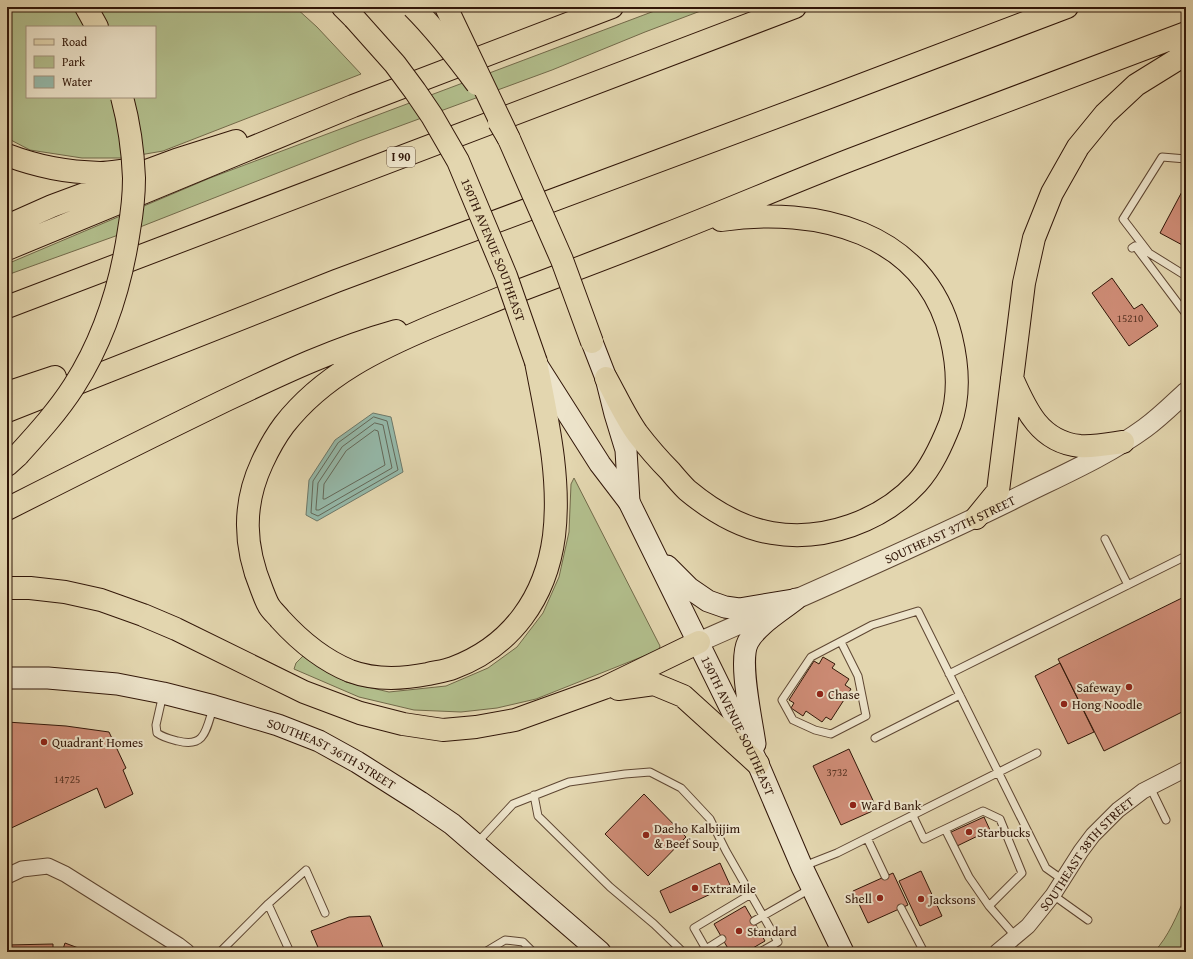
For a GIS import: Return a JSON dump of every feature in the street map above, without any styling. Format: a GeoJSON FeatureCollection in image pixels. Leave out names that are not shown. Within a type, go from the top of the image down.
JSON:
{"type":"FeatureCollection","features":[{"type":"Feature","properties":{"kind":"main road"},"geometry":{"type":"LineString","coordinates":[[86,7],[96,26]]}},
{"type":"Feature","properties":{"kind":"main road","name":"150TH AVENUE SOUTHEAST"},"geometry":{"type":"LineString","coordinates":[[413,7],[452,50],[477,84],[509,140],[562,260],[606,378],[614,414],[626,450],[630,502]]}},
{"type":"Feature","properties":{"kind":"main road"},"geometry":{"type":"LineString","coordinates":[[446,7],[509,140]]}},
{"type":"Feature","properties":{"kind":"main road"},"geometry":{"type":"LineString","coordinates":[[560,27],[600,7]]}},
{"type":"Feature","properties":{"kind":"main road"},"geometry":{"type":"LineString","coordinates":[[7,249],[353,106],[612,7]]}},
{"type":"Feature","properties":{"kind":"main road","name":"I 90"},"geometry":{"type":"LineString","coordinates":[[7,307],[795,7]]}},
{"type":"Feature","properties":{"kind":"main road"},"geometry":{"type":"LineString","coordinates":[[7,411],[336,281],[1067,7]]}},
{"type":"Feature","properties":{"kind":"main road","name":"150TH AVENUE SOUTHEAST"},"geometry":{"type":"LineString","coordinates":[[348,12],[395,64],[415,91],[432,116],[458,161],[506,276],[536,362],[600,464],[630,502],[758,764],[802,867],[843,952]]}},
{"type":"Feature","properties":{"kind":"main road"},"geometry":{"type":"LineString","coordinates":[[536,362],[552,445],[556,498],[554,536],[548,564],[539,590],[525,614],[507,636],[477,657],[451,669],[411,678],[376,677],[354,672],[331,662],[316,653],[292,632],[269,606],[256,576],[252,561],[249,546],[247,516],[254,480],[281,428],[303,403],[329,381],[361,359],[398,340],[476,308],[847,162],[1186,32]]}},
{"type":"Feature","properties":{"kind":"main road"},"geometry":{"type":"LineString","coordinates":[[976,518],[998,491],[1024,283],[1034,238],[1052,193],[1078,147],[1105,114],[1136,85],[1186,54]]}},
{"type":"Feature","properties":{"kind":"main road"},"geometry":{"type":"LineString","coordinates":[[13,460],[51,417],[77,380],[102,334],[120,277],[132,212],[134,179],[131,142],[122,98]]}},
{"type":"Feature","properties":{"kind":"main road"},"geometry":{"type":"LineString","coordinates":[[7,226],[52,206],[176,160],[353,106]]}},
{"type":"Feature","properties":{"kind":"main road"},"geometry":{"type":"LineString","coordinates":[[7,156],[33,165],[63,170],[102,173],[140,168],[176,160]]}},
{"type":"Feature","properties":{"kind":"main road"},"geometry":{"type":"LineString","coordinates":[[606,378],[636,432],[686,489],[717,511],[742,525],[772,533],[802,536],[837,530],[863,522],[892,505],[918,482],[936,455],[950,423],[957,393],[954,352],[948,324],[934,294],[917,271],[894,250],[866,235],[829,222],[786,216],[722,220],[667,234]]}},
{"type":"Feature","properties":{"kind":"main road"},"geometry":{"type":"LineString","coordinates":[[7,393],[336,281]]}},
{"type":"Feature","properties":{"kind":"main road"},"geometry":{"type":"LineString","coordinates":[[7,509],[124,449],[301,365],[365,340],[476,308]]}},
{"type":"Feature","properties":{"kind":"main road"},"geometry":{"type":"LineString","coordinates":[[1012,378],[1021,399],[1033,420],[1048,434],[1064,443],[1081,446],[1123,442]]}},
{"type":"Feature","properties":{"kind":"main road"},"geometry":{"type":"LineString","coordinates":[[656,555],[689,588],[708,601],[725,607],[739,609],[796,599]]}},
{"type":"Feature","properties":{"kind":"main road"},"geometry":{"type":"LineString","coordinates":[[7,588],[30,588],[65,592],[101,600],[143,615],[304,692],[360,713],[403,724],[443,730],[476,727],[514,720],[604,688],[699,642]]}},
{"type":"Feature","properties":{"kind":"main road"},"geometry":{"type":"LineString","coordinates":[[758,764],[744,672],[744,655],[748,642],[758,629],[796,599]]}},
{"type":"Feature","properties":{"kind":"main road","name":"SOUTHEAST 36TH STREET"},"geometry":{"type":"LineString","coordinates":[[7,678],[48,678],[109,684],[163,694],[214,706],[278,725],[319,741],[357,762],[452,824],[600,952]]}},
{"type":"Feature","properties":{"kind":"main road"},"geometry":{"type":"LineString","coordinates":[[604,688],[619,689],[654,684],[682,696],[758,764]]}},
{"type":"Feature","properties":{"kind":"street","name":"SOUTHEAST 37TH STREET"},"geometry":{"type":"LineString","coordinates":[[699,642],[976,518],[1083,464],[1145,428],[1186,392]]}},
{"type":"Feature","properties":{"kind":"street","name":"SOUTHEAST 38TH STREET"},"geometry":{"type":"LineString","coordinates":[[997,952],[1028,926],[1053,895],[1093,835],[1118,810],[1143,791],[1186,769]]}},
{"type":"Feature","properties":{"kind":"street"},"geometry":{"type":"LineString","coordinates":[[7,876],[22,869],[48,866],[65,874],[187,952]]}},
{"type":"Feature","properties":{"kind":"lane"},"geometry":{"type":"LineString","coordinates":[[1186,159],[1162,157],[1123,219],[1149,253],[1186,276]]}},
{"type":"Feature","properties":{"kind":"lane"},"geometry":{"type":"LineString","coordinates":[[1132,248],[1135,246],[1186,314]]}},
{"type":"Feature","properties":{"kind":"lane"},"geometry":{"type":"LineString","coordinates":[[1105,539],[1128,585]]}},
{"type":"Feature","properties":{"kind":"lane"},"geometry":{"type":"LineString","coordinates":[[949,674],[1186,556]]}},
{"type":"Feature","properties":{"kind":"lane"},"geometry":{"type":"LineString","coordinates":[[842,642],[858,676],[866,716],[831,734],[815,730],[793,720],[782,700],[811,657],[872,626],[918,611],[1046,868],[1063,880]]}},
{"type":"Feature","properties":{"kind":"lane"},"geometry":{"type":"LineString","coordinates":[[163,694],[156,725],[157,733],[163,737],[188,744],[196,742],[202,738],[214,706]]}},
{"type":"Feature","properties":{"kind":"lane"},"geometry":{"type":"LineString","coordinates":[[875,738],[960,695]]}},
{"type":"Feature","properties":{"kind":"lane"},"geometry":{"type":"LineString","coordinates":[[802,867],[837,853],[1037,753]]}},
{"type":"Feature","properties":{"kind":"lane"},"geometry":{"type":"LineString","coordinates":[[476,844],[513,804],[534,795],[569,782],[650,772],[681,788],[710,819],[726,851],[778,942],[760,952]]}},
{"type":"Feature","properties":{"kind":"lane"},"geometry":{"type":"LineString","coordinates":[[1150,787],[1166,820]]}},
{"type":"Feature","properties":{"kind":"lane"},"geometry":{"type":"LineString","coordinates":[[534,795],[538,816],[610,887],[654,924],[683,952]]}},
{"type":"Feature","properties":{"kind":"lane"},"geometry":{"type":"LineString","coordinates":[[912,816],[924,839],[983,811],[1000,819],[1022,873],[989,906]]}},
{"type":"Feature","properties":{"kind":"lane"},"geometry":{"type":"LineString","coordinates":[[945,829],[969,877],[989,906],[1016,936]]}},
{"type":"Feature","properties":{"kind":"lane"},"geometry":{"type":"LineString","coordinates":[[867,838],[886,876]]}},
{"type":"Feature","properties":{"kind":"lane"},"geometry":{"type":"LineString","coordinates":[[220,952],[268,904],[306,870],[326,913]]}},
{"type":"Feature","properties":{"kind":"lane"},"geometry":{"type":"LineString","coordinates":[[754,921],[812,888]]}},
{"type":"Feature","properties":{"kind":"lane"},"geometry":{"type":"LineString","coordinates":[[722,939],[705,951],[694,928],[751,894]]}},
{"type":"Feature","properties":{"kind":"lane"},"geometry":{"type":"LineString","coordinates":[[1053,895],[1088,920]]}},
{"type":"Feature","properties":{"kind":"lane"},"geometry":{"type":"LineString","coordinates":[[268,904],[290,952]]}},
{"type":"Feature","properties":{"kind":"lane"},"geometry":{"type":"LineString","coordinates":[[901,908],[924,952]]}},
{"type":"Feature","properties":{"kind":"lane"},"geometry":{"type":"LineString","coordinates":[[485,952],[505,940],[523,942],[533,952]]}},
{"type":"Feature","properties":{"kind":"green space"},"geometry":{"type":"Polygon","coordinates":[[[7,7],[295,7],[317,27],[361,74],[163,151],[122,158],[82,158],[30,150],[7,138],[7,7]]]}},
{"type":"Feature","properties":{"kind":"green space"},"geometry":{"type":"Polygon","coordinates":[[[665,7],[711,7],[552,70],[359,141],[135,229],[7,275],[7,264],[210,178],[665,7]]]}},
{"type":"Feature","properties":{"kind":"green space"},"geometry":{"type":"Polygon","coordinates":[[[574,478],[660,646],[659,650],[536,699],[497,708],[461,712],[414,710],[359,697],[294,669],[296,663],[303,656],[346,682],[389,692],[446,686],[488,668],[517,647],[543,613],[559,577],[569,532],[571,484],[574,478]]]}},
{"type":"Feature","properties":{"kind":"green space"},"geometry":{"type":"Polygon","coordinates":[[[1186,895],[1186,952],[1154,952],[1176,918],[1186,895]]]}},
{"type":"Feature","properties":{"kind":"water"},"geometry":{"type":"Polygon","coordinates":[[[373,413],[391,417],[403,472],[317,521],[306,515],[309,480],[335,440],[373,413]]]}},
{"type":"Feature","properties":{"kind":"building"},"geometry":{"type":"Polygon","coordinates":[[[1186,186],[1186,247],[1160,233],[1186,186]]]}},
{"type":"Feature","properties":{"kind":"building"},"geometry":{"type":"Polygon","coordinates":[[[1112,278],[1134,309],[1142,304],[1158,326],[1129,346],[1092,293],[1112,278]]]}},
{"type":"Feature","properties":{"kind":"building","name":"Safeway"},"geometry":{"type":"Polygon","coordinates":[[[1186,596],[1186,710],[1104,751],[1058,659],[1186,596]]]}},
{"type":"Feature","properties":{"kind":"building","name":"Chase"},"geometry":{"type":"Polygon","coordinates":[[[823,657],[835,664],[832,668],[849,679],[845,685],[851,689],[831,720],[826,717],[822,722],[806,711],[803,716],[791,708],[794,703],[789,700],[814,661],[819,664],[823,657]]]}},
{"type":"Feature","properties":{"kind":"building","name":"Hong Noodle"},"geometry":{"type":"Polygon","coordinates":[[[1060,663],[1094,732],[1068,744],[1035,676],[1060,663]]]}},
{"type":"Feature","properties":{"kind":"building"},"geometry":{"type":"Polygon","coordinates":[[[7,722],[66,726],[109,732],[126,768],[123,770],[133,794],[105,808],[97,788],[7,830],[7,722]]]}},
{"type":"Feature","properties":{"kind":"building"},"geometry":{"type":"Polygon","coordinates":[[[849,749],[877,809],[841,825],[813,766],[849,749]]]}},
{"type":"Feature","properties":{"kind":"building","name":"Daeho Kalbijjim & Beef Soup"},"geometry":{"type":"Polygon","coordinates":[[[644,794],[686,837],[648,876],[605,834],[644,794]]]}},
{"type":"Feature","properties":{"kind":"building","name":"Starbucks"},"geometry":{"type":"Polygon","coordinates":[[[984,817],[990,830],[955,847],[949,833],[984,817]]]}},
{"type":"Feature","properties":{"kind":"building","name":"ExtraMile"},"geometry":{"type":"Polygon","coordinates":[[[720,863],[730,885],[670,913],[660,891],[720,863]]]}},
{"type":"Feature","properties":{"kind":"building","name":"Jacksons"},"geometry":{"type":"Polygon","coordinates":[[[921,871],[942,916],[920,926],[899,881],[921,871]]]}},
{"type":"Feature","properties":{"kind":"building","name":"Shell"},"geometry":{"type":"Polygon","coordinates":[[[893,873],[908,905],[868,923],[853,891],[893,873]]]}},
{"type":"Feature","properties":{"kind":"building","name":"Standard"},"geometry":{"type":"Polygon","coordinates":[[[745,906],[765,941],[746,952],[730,952],[714,924],[745,906]]]}},
{"type":"Feature","properties":{"kind":"building"},"geometry":{"type":"Polygon","coordinates":[[[370,916],[385,952],[320,952],[311,931],[349,917],[370,916]]]}},
{"type":"Feature","properties":{"kind":"building"},"geometry":{"type":"Polygon","coordinates":[[[65,943],[81,949],[80,952],[62,952],[65,943]]]}},
{"type":"Feature","properties":{"kind":"building"},"geometry":{"type":"Polygon","coordinates":[[[53,944],[53,952],[7,952],[7,945],[53,944]]]}},
{"type":"Feature","properties":{"kind":"place","name":"Safeway"},"geometry":{"type":"Point","coordinates":[1129,687]}},
{"type":"Feature","properties":{"kind":"place","name":"Chase"},"geometry":{"type":"Point","coordinates":[820,694]}},
{"type":"Feature","properties":{"kind":"place","name":"Hong Noodle"},"geometry":{"type":"Point","coordinates":[1064,704]}},
{"type":"Feature","properties":{"kind":"place","name":"Quadrant Homes"},"geometry":{"type":"Point","coordinates":[44,742]}},
{"type":"Feature","properties":{"kind":"place","name":"WaFd Bank"},"geometry":{"type":"Point","coordinates":[853,805]}},
{"type":"Feature","properties":{"kind":"place","name":"Starbucks"},"geometry":{"type":"Point","coordinates":[969,832]}},
{"type":"Feature","properties":{"kind":"place","name":"Daeho Kalbijjim & Beef Soup"},"geometry":{"type":"Point","coordinates":[646,835]}},
{"type":"Feature","properties":{"kind":"place","name":"ExtraMile"},"geometry":{"type":"Point","coordinates":[695,888]}},
{"type":"Feature","properties":{"kind":"place","name":"Shell"},"geometry":{"type":"Point","coordinates":[880,898]}},
{"type":"Feature","properties":{"kind":"place","name":"Jacksons"},"geometry":{"type":"Point","coordinates":[921,899]}},
{"type":"Feature","properties":{"kind":"place","name":"Standard"},"geometry":{"type":"Point","coordinates":[739,931]}}]}
